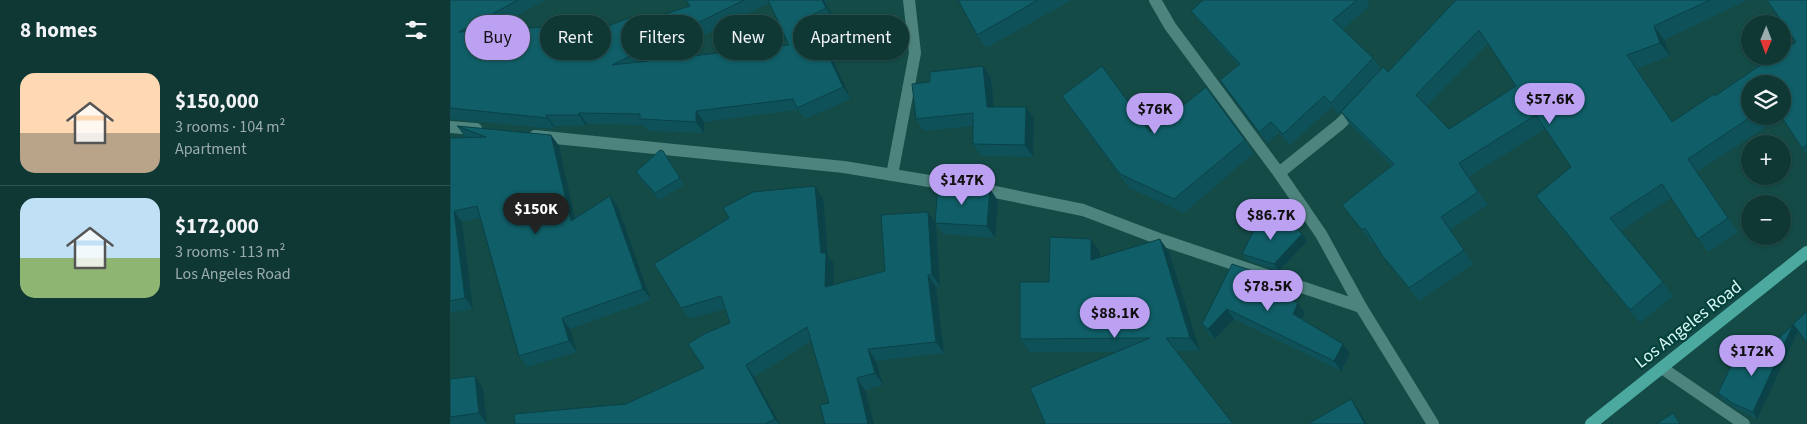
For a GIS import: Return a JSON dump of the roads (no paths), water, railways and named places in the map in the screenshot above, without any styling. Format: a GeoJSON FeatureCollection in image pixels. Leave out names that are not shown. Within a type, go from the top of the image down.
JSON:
{"type":"FeatureCollection","features":[{"type":"Feature","properties":{"kind":"main road","name":"Los Angeles Road"},"geometry":{"type":"LineString","coordinates":[[1591,424],[1807,252]]}},
{"type":"Feature","properties":{"kind":"street"},"geometry":{"type":"LineString","coordinates":[[892,175],[915,53],[909,0]]}},
{"type":"Feature","properties":{"kind":"street"},"geometry":{"type":"LineString","coordinates":[[1155,0],[1170,26],[1279,173],[1321,234],[1361,307],[1433,424]]}},
{"type":"Feature","properties":{"kind":"street"},"geometry":{"type":"LineString","coordinates":[[1279,173],[1340,124],[1366,98]]}},
{"type":"Feature","properties":{"kind":"street"},"geometry":{"type":"LineString","coordinates":[[450,127],[489,131]]}},
{"type":"Feature","properties":{"kind":"street"},"geometry":{"type":"LineString","coordinates":[[518,134],[844,167],[990,191],[1082,210],[1162,240],[1361,307]]}},
{"type":"Feature","properties":{"kind":"street"},"geometry":{"type":"LineString","coordinates":[[1662,368],[1744,424]]}}]}
